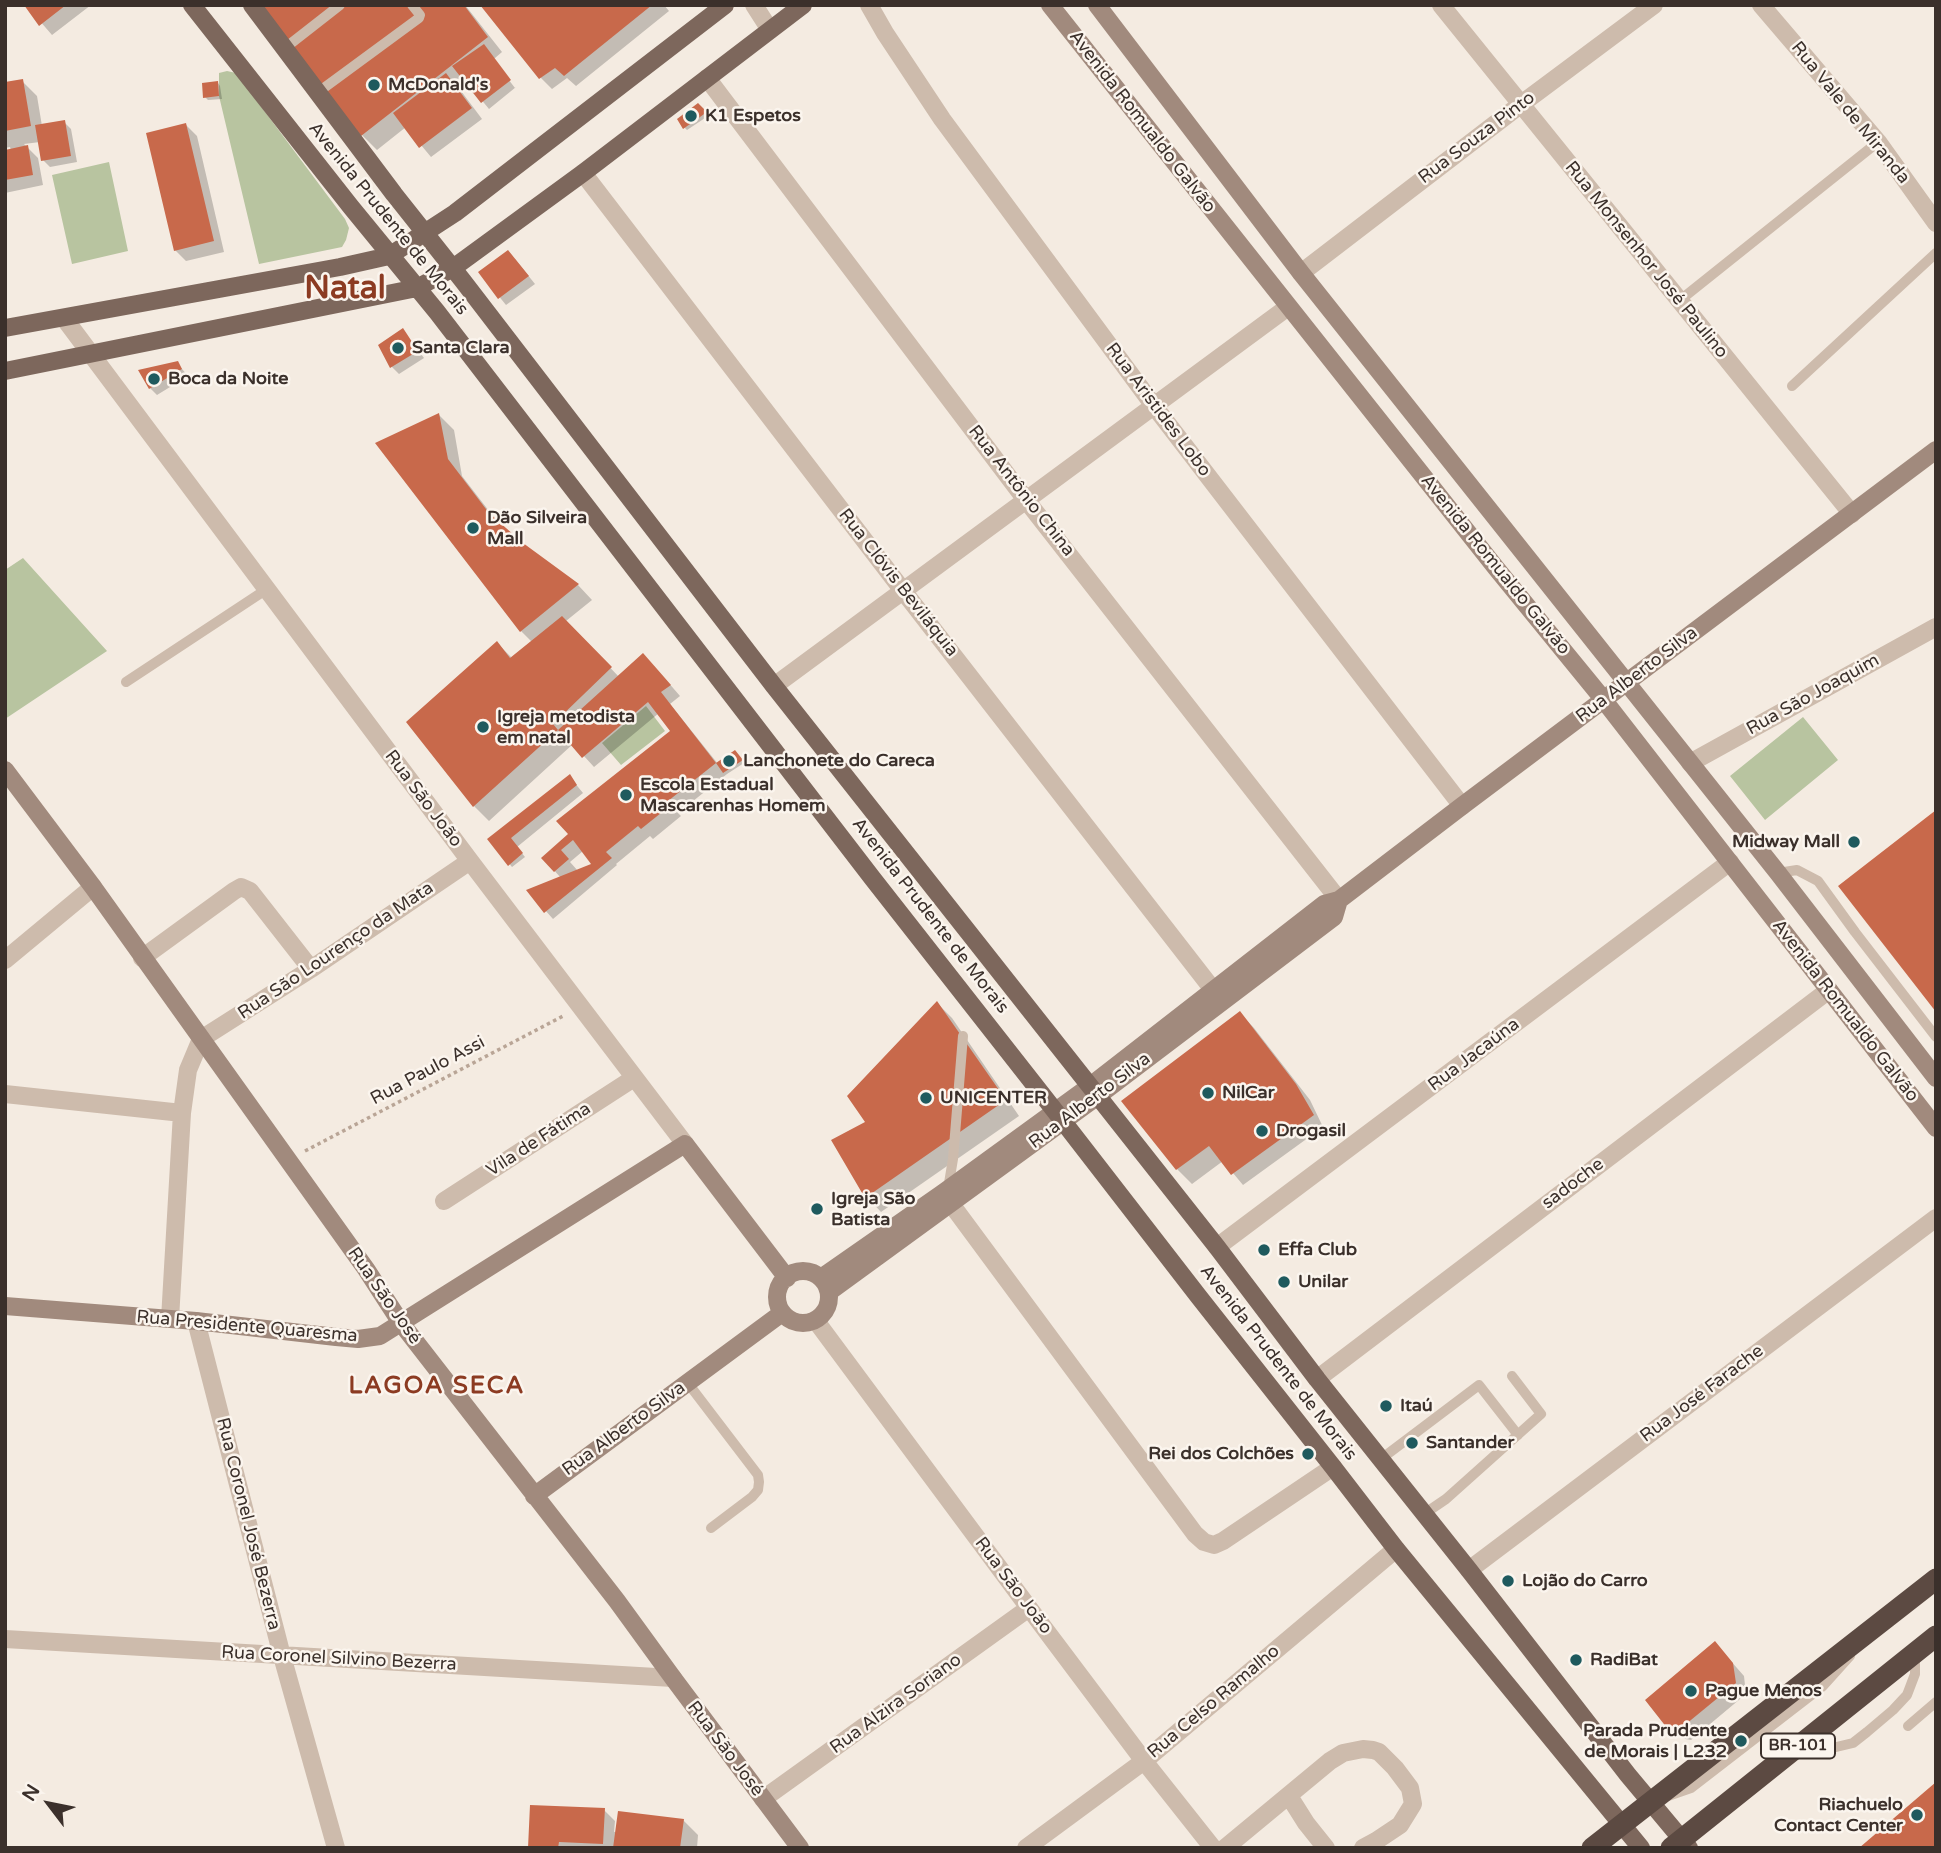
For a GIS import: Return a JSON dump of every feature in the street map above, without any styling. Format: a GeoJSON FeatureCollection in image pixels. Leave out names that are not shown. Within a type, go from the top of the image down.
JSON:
{"type":"FeatureCollection","features":[{"type":"Feature","properties":{"kind":"highway","name":"BR-101"},"geometry":{"type":"LineString","coordinates":[[1592,1848],[1936,1579]]}},
{"type":"Feature","properties":{"kind":"highway","name":"BR-101"},"geometry":{"type":"LineString","coordinates":[[1681,1845],[1936,1636]]}},
{"type":"Feature","properties":{"kind":"main road","name":"Avenida Prudente de Morais"},"geometry":{"type":"LineString","coordinates":[[192,5],[417,288],[873,879],[1396,1549],[1641,1848]]}},
{"type":"Feature","properties":{"kind":"main road","name":"Avenida Prudente de Morais"},"geometry":{"type":"LineString","coordinates":[[252,5],[774,687],[1217,1247],[1681,1845]]}},
{"type":"Feature","properties":{"kind":"main road"},"geometry":{"type":"LineString","coordinates":[[5,328],[389,256],[455,213],[725,5]]}},
{"type":"Feature","properties":{"kind":"main road"},"geometry":{"type":"LineString","coordinates":[[5,371],[417,288],[453,268],[583,173],[803,5]]}},
{"type":"Feature","properties":{"kind":"main road","name":"Avenida Romualdo Galvão"},"geometry":{"type":"LineString","coordinates":[[1050,5],[1487,557],[1604,700],[1936,1128]]}},
{"type":"Feature","properties":{"kind":"main road","name":"Avenida Romualdo Galvão"},"geometry":{"type":"LineString","coordinates":[[1097,5],[1301,273],[1778,873],[1936,1078]]}},
{"type":"Feature","properties":{"kind":"main road","name":"Rua Alberto Silva"},"geometry":{"type":"LineString","coordinates":[[1094,1091],[1324,904],[1339,900],[1936,450]]}},
{"type":"Feature","properties":{"kind":"main road","name":"Rua São José"},"geometry":{"type":"LineString","coordinates":[[5,770],[93,887],[366,1269],[401,1323],[617,1601],[800,1848]]}},
{"type":"Feature","properties":{"kind":"main road","name":"Rua Alberto Silva"},"geometry":{"type":"LineString","coordinates":[[825,1285],[1334,917],[1339,900]]}},
{"type":"Feature","properties":{"kind":"main road","name":"Rua São João"},"geometry":{"type":"LineString","coordinates":[[685,1144],[787,1278]]}},
{"type":"Feature","properties":{"kind":"main road","name":"Rua Presidente Quaresma"},"geometry":{"type":"LineString","coordinates":[[5,1306],[196,1321],[358,1339],[380,1336],[685,1144]]}},
{"type":"Feature","properties":{"kind":"main road"},"geometry":{"type":"LineString","coordinates":[[806,1271],[814,1273],[825,1285],[827,1309],[816,1321],[797,1323],[782,1313],[777,1296],[779,1288],[787,1278],[806,1271]]}},
{"type":"Feature","properties":{"kind":"main road","name":"Rua Alberto Silva"},"geometry":{"type":"LineString","coordinates":[[534,1496],[782,1313]]}},
{"type":"Feature","properties":{"kind":"street"},"geometry":{"type":"LineString","coordinates":[[754,5],[770,30]]}},
{"type":"Feature","properties":{"kind":"street","name":"Rua Aristides Lobo"},"geometry":{"type":"LineString","coordinates":[[869,5],[942,119],[1154,406],[1462,806]]}},
{"type":"Feature","properties":{"kind":"street","name":"Rua Monsenhor José Paulino"},"geometry":{"type":"LineString","coordinates":[[1441,5],[1852,514]]}},
{"type":"Feature","properties":{"kind":"street","name":"Rua Souza Pinto"},"geometry":{"type":"LineString","coordinates":[[1301,273],[1654,5]]}},
{"type":"Feature","properties":{"kind":"street","name":"Rua Vale de Miranda"},"geometry":{"type":"LineString","coordinates":[[1761,5],[1878,142],[1936,223]]}},
{"type":"Feature","properties":{"kind":"street","name":"Rua Antônio China"},"geometry":{"type":"LineString","coordinates":[[707,78],[1026,500],[1339,900]]}},
{"type":"Feature","properties":{"kind":"street","name":"Rua Clóvis Beviláquia"},"geometry":{"type":"LineString","coordinates":[[583,173],[1214,991]]}},
{"type":"Feature","properties":{"kind":"street"},"geometry":{"type":"LineString","coordinates":[[774,687],[1288,307]]}},
{"type":"Feature","properties":{"kind":"street","name":"Rua São João"},"geometry":{"type":"LineString","coordinates":[[64,318],[470,862],[685,1144]]}},
{"type":"Feature","properties":{"kind":"street","name":"Rua São Joaquim"},"geometry":{"type":"LineString","coordinates":[[1690,763],[1936,627]]}},
{"type":"Feature","properties":{"kind":"street","name":"Rua São Lourenço da Mata"},"geometry":{"type":"LineString","coordinates":[[201,1040],[311,970],[470,862]]}},
{"type":"Feature","properties":{"kind":"street","name":"Rua Jacaúna"},"geometry":{"type":"LineString","coordinates":[[1217,1247],[1730,862]]}},
{"type":"Feature","properties":{"kind":"street"},"geometry":{"type":"LineString","coordinates":[[5,960],[93,887]]}},
{"type":"Feature","properties":{"kind":"street"},"geometry":{"type":"LineString","coordinates":[[142,958],[241,887],[250,891],[311,970]]}},
{"type":"Feature","properties":{"kind":"street","name":"sadoche"},"geometry":{"type":"LineString","coordinates":[[1317,1379],[1829,990]]}},
{"type":"Feature","properties":{"kind":"street"},"geometry":{"type":"LineString","coordinates":[[170,1319],[182,1112],[188,1070],[201,1040]]}},
{"type":"Feature","properties":{"kind":"street","name":"Vila de Fátima"},"geometry":{"type":"LineString","coordinates":[[444,1201],[634,1078]]}},
{"type":"Feature","properties":{"kind":"street"},"geometry":{"type":"LineString","coordinates":[[5,1094],[182,1112]]}},
{"type":"Feature","properties":{"kind":"street"},"geometry":{"type":"LineString","coordinates":[[948,1195],[1195,1534],[1204,1542],[1214,1545],[1223,1541],[1333,1467]]}},
{"type":"Feature","properties":{"kind":"street","name":"Rua José Farache"},"geometry":{"type":"LineString","coordinates":[[1469,1570],[1936,1217]]}},
{"type":"Feature","properties":{"kind":"street","name":"Rua Coronel José Bezerra"},"geometry":{"type":"LineString","coordinates":[[196,1321],[282,1656],[336,1848]]}},
{"type":"Feature","properties":{"kind":"street","name":"Rua São João"},"geometry":{"type":"LineString","coordinates":[[816,1321],[1144,1760],[1213,1848]]}},
{"type":"Feature","properties":{"kind":"street","name":"Rua Celso Ramalho"},"geometry":{"type":"LineString","coordinates":[[1026,1848],[1144,1760],[1396,1549]]}},
{"type":"Feature","properties":{"kind":"street","name":"Rua Alzira Soriano"},"geometry":{"type":"LineString","coordinates":[[763,1799],[1030,1608]]}},
{"type":"Feature","properties":{"kind":"street","name":"Rua Coronel Silvino Bezerra"},"geometry":{"type":"LineString","coordinates":[[5,1639],[673,1678]]}},
{"type":"Feature","properties":{"kind":"street"},"geometry":{"type":"LineString","coordinates":[[1226,1848],[1329,1761],[1343,1753],[1363,1749],[1379,1752],[1395,1768],[1410,1788],[1413,1804],[1400,1825],[1363,1848]]}},
{"type":"Feature","properties":{"kind":"street"},"geometry":{"type":"LineString","coordinates":[[1289,1796],[1326,1848]]}},
{"type":"Feature","properties":{"kind":"lane"},"geometry":{"type":"LineString","coordinates":[[285,48],[340,5]]}},
{"type":"Feature","properties":{"kind":"lane"},"geometry":{"type":"LineString","coordinates":[[317,93],[419,18],[420,15],[412,5]]}},
{"type":"Feature","properties":{"kind":"lane"},"geometry":{"type":"LineString","coordinates":[[1679,301],[1878,142]]}},
{"type":"Feature","properties":{"kind":"lane"},"geometry":{"type":"LineString","coordinates":[[1792,386],[1936,253]]}},
{"type":"Feature","properties":{"kind":"lane"},"geometry":{"type":"LineString","coordinates":[[126,681],[267,589]]}},
{"type":"Feature","properties":{"kind":"lane"},"geometry":{"type":"LineString","coordinates":[[1778,873],[1797,870],[1818,881],[1936,1037]]}},
{"type":"Feature","properties":{"kind":"lane"},"geometry":{"type":"LineString","coordinates":[[948,1195],[963,1036]]}},
{"type":"Feature","properties":{"kind":"lane"},"geometry":{"type":"LineString","coordinates":[[1424,1514],[1446,1499],[1541,1415],[1512,1376]]}},
{"type":"Feature","properties":{"kind":"lane"},"geometry":{"type":"LineString","coordinates":[[687,1382],[758,1475],[760,1482],[752,1497],[711,1528]]}},
{"type":"Feature","properties":{"kind":"lane"},"geometry":{"type":"LineString","coordinates":[[1381,1459],[1479,1385],[1518,1435]]}},
{"type":"Feature","properties":{"kind":"lane"},"geometry":{"type":"LineString","coordinates":[[1805,1741],[1832,1748],[1853,1743],[1867,1732],[1894,1710],[1907,1695],[1915,1674],[1915,1653]]}},
{"type":"Feature","properties":{"kind":"lane"},"geometry":{"type":"LineString","coordinates":[[1908,1726],[1936,1702]]}},
{"type":"Feature","properties":{"kind":"path","name":"Rua Paulo Assi"},"geometry":{"type":"LineString","coordinates":[[288,1160],[580,1007]]}},
{"type":"Feature","properties":{"kind":"green space"},"geometry":{"type":"Polygon","coordinates":[[[219,73],[236,73],[345,219],[349,228],[342,247],[259,264],[219,96],[219,73]]]}},
{"type":"Feature","properties":{"kind":"green space"},"geometry":{"type":"Polygon","coordinates":[[[109,162],[128,251],[72,264],[52,175],[109,162]]]}},
{"type":"Feature","properties":{"kind":"green space"},"geometry":{"type":"Polygon","coordinates":[[[23,558],[107,651],[5,719],[5,570],[23,558]]]}},
{"type":"Feature","properties":{"kind":"green space"},"geometry":{"type":"Polygon","coordinates":[[[646,706],[665,731],[621,765],[602,743],[646,706]]]}},
{"type":"Feature","properties":{"kind":"green space"},"geometry":{"type":"Polygon","coordinates":[[[1803,717],[1838,760],[1765,820],[1730,776],[1803,717]]]}},
{"type":"Feature","properties":{"kind":"building"},"geometry":{"type":"Polygon","coordinates":[[[24,5],[66,5],[39,26],[24,5]]]}},
{"type":"Feature","properties":{"kind":"building","name":"McDonald's"},"geometry":{"type":"Polygon","coordinates":[[[259,5],[464,5],[488,37],[361,136],[259,5]]]}},
{"type":"Feature","properties":{"kind":"building"},"geometry":{"type":"Polygon","coordinates":[[[480,5],[652,5],[564,76],[555,68],[539,79],[480,5]]]}},
{"type":"Feature","properties":{"kind":"building"},"geometry":{"type":"Polygon","coordinates":[[[484,44],[511,80],[481,103],[452,66],[484,44]]]}},
{"type":"Feature","properties":{"kind":"building"},"geometry":{"type":"Polygon","coordinates":[[[446,73],[472,108],[419,148],[393,113],[446,73]]]}},
{"type":"Feature","properties":{"kind":"building"},"geometry":{"type":"Polygon","coordinates":[[[23,79],[31,126],[5,131],[5,82],[23,79]]]}},
{"type":"Feature","properties":{"kind":"building"},"geometry":{"type":"Polygon","coordinates":[[[218,81],[219,96],[203,98],[202,83],[218,81]]]}},
{"type":"Feature","properties":{"kind":"building","name":"K1 Espetos"},"geometry":{"type":"Polygon","coordinates":[[[698,103],[707,112],[683,129],[677,119],[698,103]]]}},
{"type":"Feature","properties":{"kind":"building"},"geometry":{"type":"Polygon","coordinates":[[[65,120],[71,156],[41,161],[35,125],[65,120]]]}},
{"type":"Feature","properties":{"kind":"building"},"geometry":{"type":"Polygon","coordinates":[[[186,123],[214,241],[174,251],[146,133],[186,123]]]}},
{"type":"Feature","properties":{"kind":"building"},"geometry":{"type":"Polygon","coordinates":[[[28,145],[33,175],[5,180],[5,150],[28,145]]]}},
{"type":"Feature","properties":{"kind":"building"},"geometry":{"type":"Polygon","coordinates":[[[508,250],[529,276],[498,299],[478,272],[508,250]]]}},
{"type":"Feature","properties":{"kind":"building","name":"Santa Clara"},"geometry":{"type":"Polygon","coordinates":[[[403,328],[418,351],[390,368],[378,345],[403,328]]]}},
{"type":"Feature","properties":{"kind":"building","name":"Boca da Noite"},"geometry":{"type":"Polygon","coordinates":[[[178,361],[182,369],[149,389],[138,370],[178,361]]]}},
{"type":"Feature","properties":{"kind":"building","name":"Dão Silveira Mall"},"geometry":{"type":"Polygon","coordinates":[[[439,413],[448,459],[489,513],[523,543],[579,584],[520,632],[375,443],[439,413]]]}},
{"type":"Feature","properties":{"kind":"building","name":"Igreja metodista em natal"},"geometry":{"type":"Polygon","coordinates":[[[562,616],[612,667],[553,724],[558,730],[473,807],[406,722],[497,641],[510,658],[562,616]]]}},
{"type":"Feature","properties":{"kind":"building"},"geometry":{"type":"Polygon","coordinates":[[[643,653],[671,685],[661,692],[716,763],[668,801],[671,805],[641,829],[638,826],[606,852],[612,858],[544,913],[526,890],[591,864],[573,840],[561,850],[569,859],[554,872],[541,858],[568,834],[556,821],[670,731],[648,702],[582,758],[558,730],[643,653]]]}},
{"type":"Feature","properties":{"kind":"building","name":"Lanchonete do Careca"},"geometry":{"type":"Polygon","coordinates":[[[735,750],[743,760],[723,773],[716,763],[735,750]]]}},
{"type":"Feature","properties":{"kind":"building"},"geometry":{"type":"Polygon","coordinates":[[[570,774],[577,785],[511,838],[523,853],[508,866],[487,839],[570,774]]]}},
{"type":"Feature","properties":{"kind":"building"},"geometry":{"type":"Polygon","coordinates":[[[1936,810],[1936,1012],[1838,886],[1936,810]]]}},
{"type":"Feature","properties":{"kind":"building","name":"UNICENTER"},"geometry":{"type":"Polygon","coordinates":[[[937,1001],[1006,1100],[865,1198],[831,1140],[865,1122],[847,1096],[937,1001]]]}},
{"type":"Feature","properties":{"kind":"building","name":"NilCar"},"geometry":{"type":"Polygon","coordinates":[[[1240,1011],[1296,1084],[1314,1115],[1231,1175],[1209,1146],[1176,1170],[1121,1101],[1240,1011]]]}},
{"type":"Feature","properties":{"kind":"building","name":"Pague Menos"},"geometry":{"type":"Polygon","coordinates":[[[1715,1641],[1733,1663],[1736,1683],[1680,1729],[1667,1728],[1645,1700],[1715,1641]]]}},
{"type":"Feature","properties":{"kind":"building","name":"Riachuelo Contact Center"},"geometry":{"type":"Polygon","coordinates":[[[1936,1782],[1936,1848],[1859,1848],[1936,1782]]]}},
{"type":"Feature","properties":{"kind":"building"},"geometry":{"type":"Polygon","coordinates":[[[530,1805],[605,1808],[603,1844],[559,1842],[558,1848],[528,1848],[530,1805]]]}},
{"type":"Feature","properties":{"kind":"building"},"geometry":{"type":"Polygon","coordinates":[[[618,1811],[684,1819],[680,1848],[613,1848],[618,1811]]]}},
{"type":"Feature","properties":{"kind":"place","name":"McDonald's"},"geometry":{"type":"Point","coordinates":[374,85]}},
{"type":"Feature","properties":{"kind":"place","name":"K1 Espetos"},"geometry":{"type":"Point","coordinates":[691,116]}},
{"type":"Feature","properties":{"kind":"place","name":"Santa Clara"},"geometry":{"type":"Point","coordinates":[398,348]}},
{"type":"Feature","properties":{"kind":"place","name":"Boca da Noite"},"geometry":{"type":"Point","coordinates":[154,379]}},
{"type":"Feature","properties":{"kind":"place","name":"Dão Silveira Mall"},"geometry":{"type":"Point","coordinates":[473,528]}},
{"type":"Feature","properties":{"kind":"place","name":"Igreja metodista em natal"},"geometry":{"type":"Point","coordinates":[483,727]}},
{"type":"Feature","properties":{"kind":"place","name":"Lanchonete do Careca"},"geometry":{"type":"Point","coordinates":[729,761]}},
{"type":"Feature","properties":{"kind":"place","name":"Escola Estadual Mascarenhas Homem"},"geometry":{"type":"Point","coordinates":[626,795]}},
{"type":"Feature","properties":{"kind":"place","name":"Midway Mall"},"geometry":{"type":"Point","coordinates":[1854,842]}},
{"type":"Feature","properties":{"kind":"place","name":"NilCar"},"geometry":{"type":"Point","coordinates":[1208,1093]}},
{"type":"Feature","properties":{"kind":"place","name":"UNICENTER"},"geometry":{"type":"Point","coordinates":[926,1098]}},
{"type":"Feature","properties":{"kind":"place","name":"Drogasil"},"geometry":{"type":"Point","coordinates":[1262,1131]}},
{"type":"Feature","properties":{"kind":"place","name":"Igreja São Batista"},"geometry":{"type":"Point","coordinates":[817,1209]}},
{"type":"Feature","properties":{"kind":"place","name":"Effa Club"},"geometry":{"type":"Point","coordinates":[1264,1250]}},
{"type":"Feature","properties":{"kind":"place","name":"Unilar"},"geometry":{"type":"Point","coordinates":[1284,1282]}},
{"type":"Feature","properties":{"kind":"place","name":"Itaú"},"geometry":{"type":"Point","coordinates":[1386,1406]}},
{"type":"Feature","properties":{"kind":"place","name":"Santander"},"geometry":{"type":"Point","coordinates":[1412,1443]}},
{"type":"Feature","properties":{"kind":"place","name":"Rei dos Colchões"},"geometry":{"type":"Point","coordinates":[1308,1454]}},
{"type":"Feature","properties":{"kind":"place","name":"Lojão do Carro"},"geometry":{"type":"Point","coordinates":[1508,1581]}},
{"type":"Feature","properties":{"kind":"place","name":"RadiBat"},"geometry":{"type":"Point","coordinates":[1576,1660]}},
{"type":"Feature","properties":{"kind":"place","name":"Pague Menos"},"geometry":{"type":"Point","coordinates":[1691,1691]}},
{"type":"Feature","properties":{"kind":"place","name":"Parada Prudente de Morais | L232"},"geometry":{"type":"Point","coordinates":[1741,1741]}},
{"type":"Feature","properties":{"kind":"place","name":"Riachuelo Contact Center"},"geometry":{"type":"Point","coordinates":[1917,1815]}},
{"type":"Feature","properties":{"kind":"district","name":"Natal"},"geometry":{"type":"Point","coordinates":[345,290]}},
{"type":"Feature","properties":{"kind":"district","name":"LAGOA SECA"},"geometry":{"type":"Point","coordinates":[437,1387]}}]}
